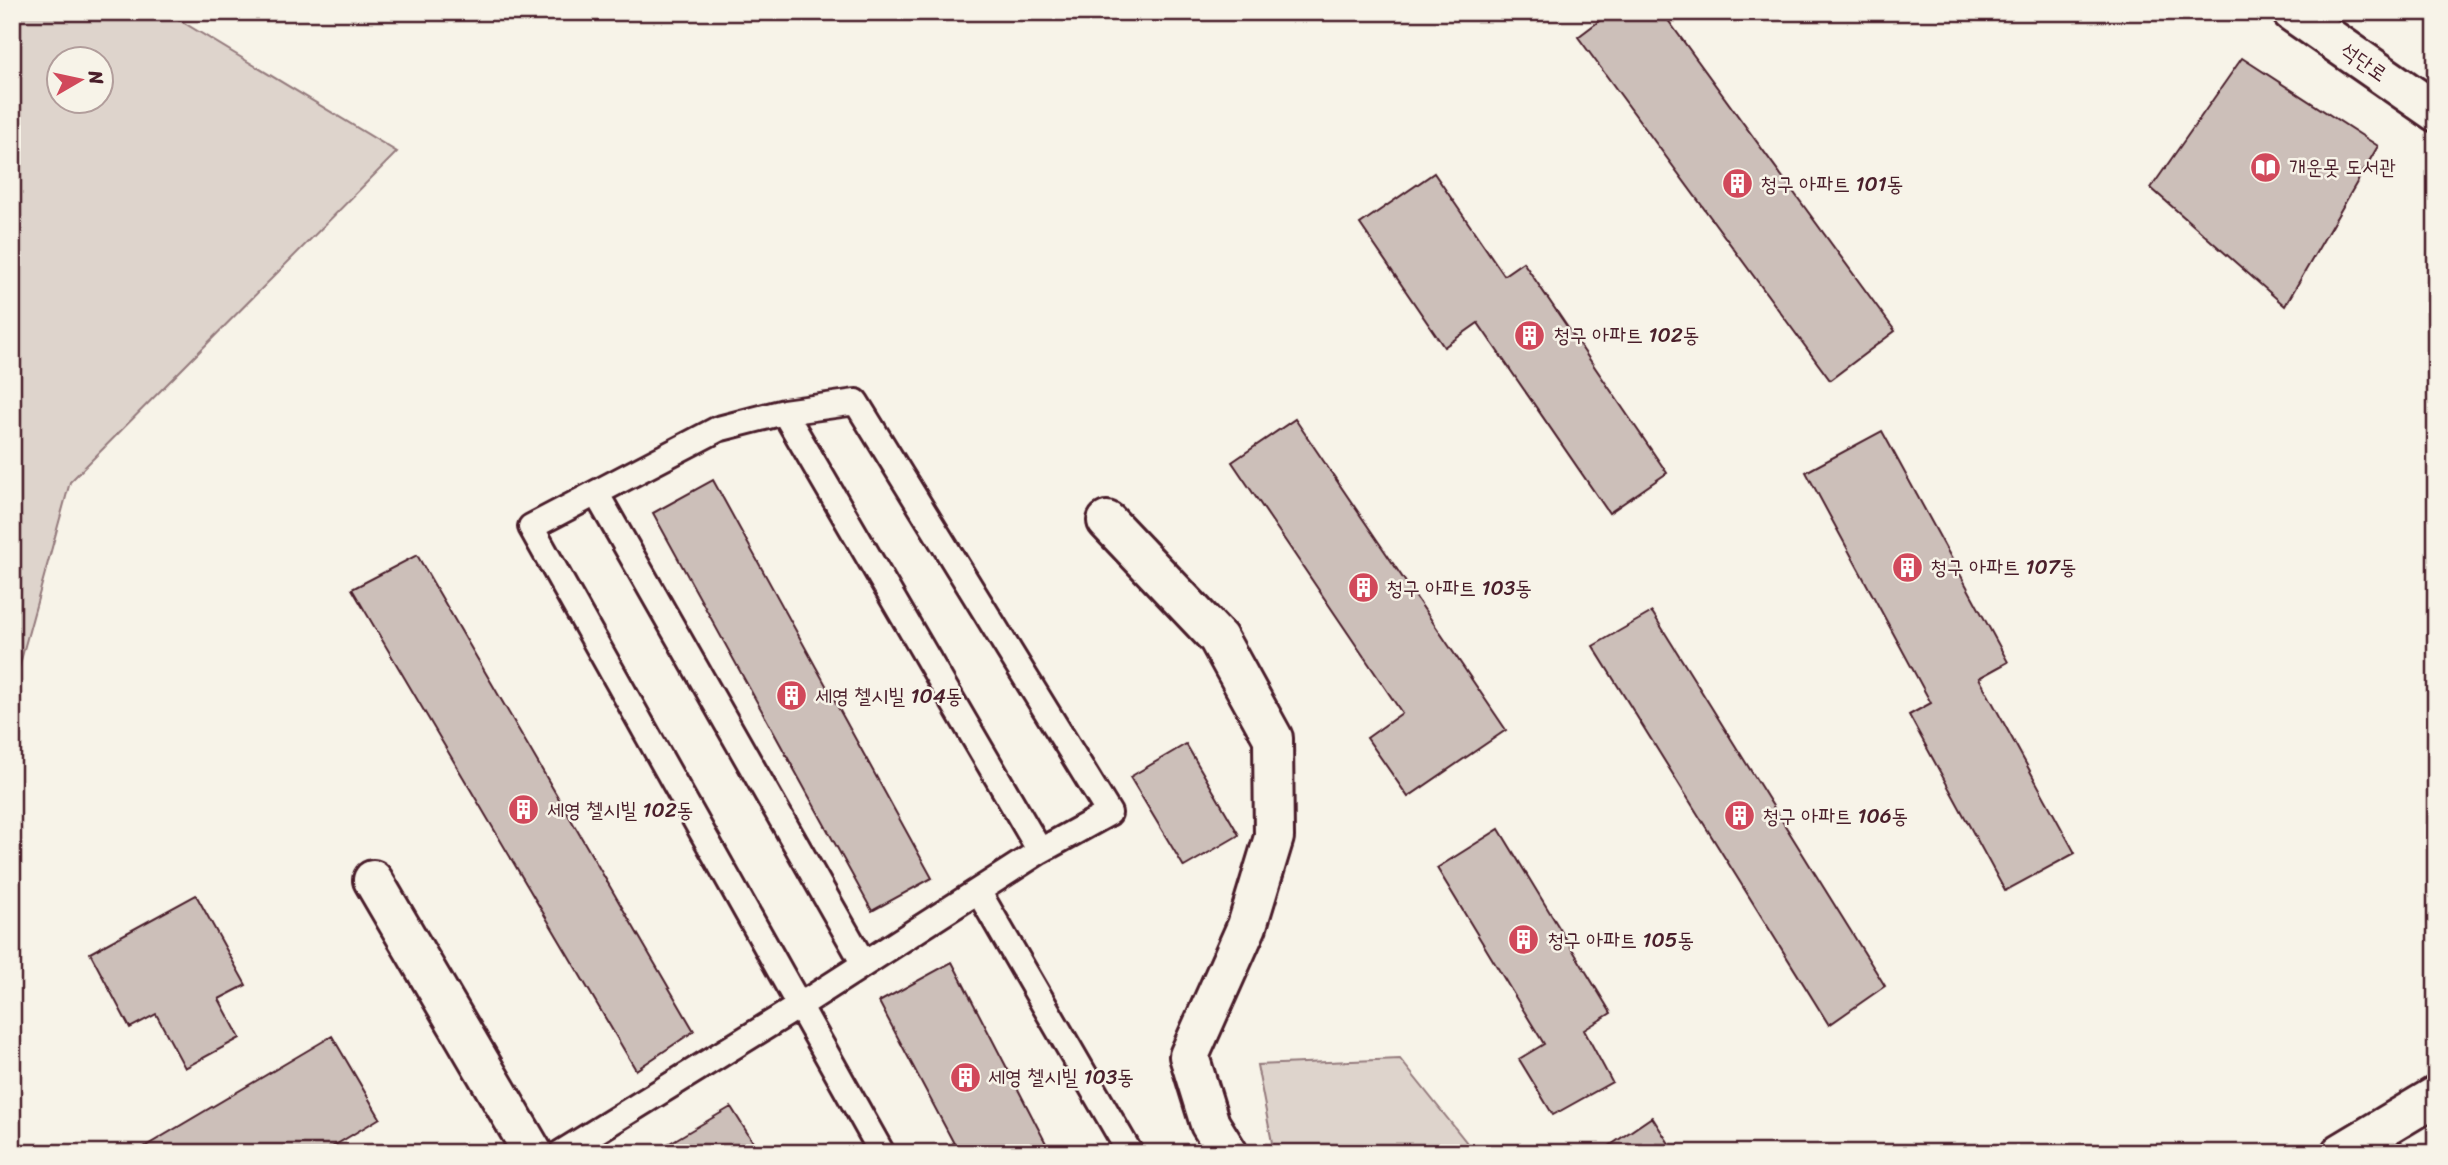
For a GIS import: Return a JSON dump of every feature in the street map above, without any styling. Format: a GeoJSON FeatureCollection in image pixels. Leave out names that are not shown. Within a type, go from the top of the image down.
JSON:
{"type":"FeatureCollection","features":[{"type":"Feature","properties":{"kind":"street","name":"석단로"},"geometry":{"type":"LineString","coordinates":[[2292,12],[2436,113]]}},
{"type":"Feature","properties":{"kind":"street"},"geometry":{"type":"LineString","coordinates":[[1107,521],[1219,638],[1273,738],[1275,837],[1247,926],[1189,1056],[1210,1124],[1228,1153]]}},
{"type":"Feature","properties":{"kind":"street"},"geometry":{"type":"LineString","coordinates":[[373,880],[533,1153]]}},
{"type":"Feature","properties":{"kind":"street"},"geometry":{"type":"LineString","coordinates":[[2341,1153],[2436,1096]]}},
{"type":"Feature","properties":{"kind":"lane"},"geometry":{"type":"LineString","coordinates":[[561,1153],[799,1006],[1040,851],[1109,813],[856,402],[784,412],[718,429],[531,527],[799,1006],[882,1153]]}},
{"type":"Feature","properties":{"kind":"lane"},"geometry":{"type":"LineString","coordinates":[[784,412],[1040,851]]}},
{"type":"Feature","properties":{"kind":"lane"},"geometry":{"type":"LineString","coordinates":[[596,493],[864,964]]}},
{"type":"Feature","properties":{"kind":"lane"},"geometry":{"type":"LineString","coordinates":[[978,891],[1130,1153]]}},
{"type":"Feature","properties":{"kind":"shaded area"},"geometry":{"type":"Polygon","coordinates":[[[12,12],[166,12],[397,152],[70,482],[12,693],[12,12]]]}},
{"type":"Feature","properties":{"kind":"shaded area"},"geometry":{"type":"Polygon","coordinates":[[[1400,1059],[1475,1153],[1274,1153],[1257,1065],[1400,1059]]]}},
{"type":"Feature","properties":{"kind":"building","name":"청구 아파트 101동"},"geometry":{"type":"Polygon","coordinates":[[[1611,12],[1662,12],[1895,331],[1830,380],[1578,37],[1611,12]]]}},
{"type":"Feature","properties":{"kind":"building","name":"개운못 도서관"},"geometry":{"type":"Polygon","coordinates":[[[2242,58],[2378,146],[2285,306],[2151,188],[2242,58]]]}},
{"type":"Feature","properties":{"kind":"building","name":"청구 아파트 102동"},"geometry":{"type":"Polygon","coordinates":[[[1434,173],[1504,275],[1523,262],[1667,473],[1609,513],[1478,323],[1444,347],[1360,224],[1434,173]]]}},
{"type":"Feature","properties":{"kind":"building","name":"청구 아파트 103동"},"geometry":{"type":"Polygon","coordinates":[[[1295,419],[1506,730],[1408,797],[1367,738],[1402,713],[1232,462],[1295,419]]]}},
{"type":"Feature","properties":{"kind":"building","name":"청구 아파트 107동"},"geometry":{"type":"Polygon","coordinates":[[[1882,431],[2008,662],[1979,678],[2075,853],[2005,891],[1909,715],[1931,703],[1806,472],[1882,431]]]}},
{"type":"Feature","properties":{"kind":"building","name":"세영 첼시빌 104동"},"geometry":{"type":"Polygon","coordinates":[[[713,480],[932,878],[872,911],[653,513],[713,480]]]}},
{"type":"Feature","properties":{"kind":"building","name":"세영 첼시빌 102동"},"geometry":{"type":"Polygon","coordinates":[[[417,555],[694,1031],[636,1070],[352,589],[417,555]]]}},
{"type":"Feature","properties":{"kind":"building","name":"청구 아파트 106동"},"geometry":{"type":"Polygon","coordinates":[[[1652,612],[1885,986],[1829,1025],[1593,646],[1652,612]]]}},
{"type":"Feature","properties":{"kind":"building"},"geometry":{"type":"Polygon","coordinates":[[[1186,744],[1239,835],[1184,867],[1130,777],[1186,744]]]}},
{"type":"Feature","properties":{"kind":"building","name":"청구 아파트 105동"},"geometry":{"type":"Polygon","coordinates":[[[1499,829],[1611,1013],[1584,1030],[1612,1082],[1553,1115],[1519,1059],[1544,1044],[1437,868],[1499,829]]]}},
{"type":"Feature","properties":{"kind":"building"},"geometry":{"type":"Polygon","coordinates":[[[196,895],[246,985],[219,999],[240,1038],[185,1068],[156,1014],[130,1028],[90,953],[196,895]]]}},
{"type":"Feature","properties":{"kind":"building","name":"세영 첼시빌 103동"},"geometry":{"type":"Polygon","coordinates":[[[952,962],[1051,1153],[959,1153],[879,1002],[952,962]]]}},
{"type":"Feature","properties":{"kind":"building"},"geometry":{"type":"Polygon","coordinates":[[[332,1036],[380,1118],[322,1153],[134,1153],[332,1036]]]}},
{"type":"Feature","properties":{"kind":"building"},"geometry":{"type":"Polygon","coordinates":[[[731,1107],[760,1153],[674,1153],[668,1144],[731,1107]]]}},
{"type":"Feature","properties":{"kind":"building"},"geometry":{"type":"Polygon","coordinates":[[[1652,1117],[1675,1153],[1599,1153],[1652,1117]]]}},
{"type":"Feature","properties":{"kind":"place","name":"개운못 도서관"},"geometry":{"type":"Point","coordinates":[2266,167]}},
{"type":"Feature","properties":{"kind":"place","name":"청구 아파트 101동"},"geometry":{"type":"Point","coordinates":[1737,184]}},
{"type":"Feature","properties":{"kind":"place","name":"청구 아파트 102동"},"geometry":{"type":"Point","coordinates":[1530,335]}},
{"type":"Feature","properties":{"kind":"place","name":"청구 아파트 107동"},"geometry":{"type":"Point","coordinates":[1907,567]}},
{"type":"Feature","properties":{"kind":"place","name":"청구 아파트 103동"},"geometry":{"type":"Point","coordinates":[1363,588]}},
{"type":"Feature","properties":{"kind":"place","name":"세영 첼시빌 104동"},"geometry":{"type":"Point","coordinates":[792,696]}},
{"type":"Feature","properties":{"kind":"place","name":"세영 첼시빌 102동"},"geometry":{"type":"Point","coordinates":[524,810]}},
{"type":"Feature","properties":{"kind":"place","name":"청구 아파트 106동"},"geometry":{"type":"Point","coordinates":[1739,816]}},
{"type":"Feature","properties":{"kind":"place","name":"청구 아파트 105동"},"geometry":{"type":"Point","coordinates":[1524,940]}},
{"type":"Feature","properties":{"kind":"place","name":"세영 첼시빌 103동"},"geometry":{"type":"Point","coordinates":[965,1077]}}]}
